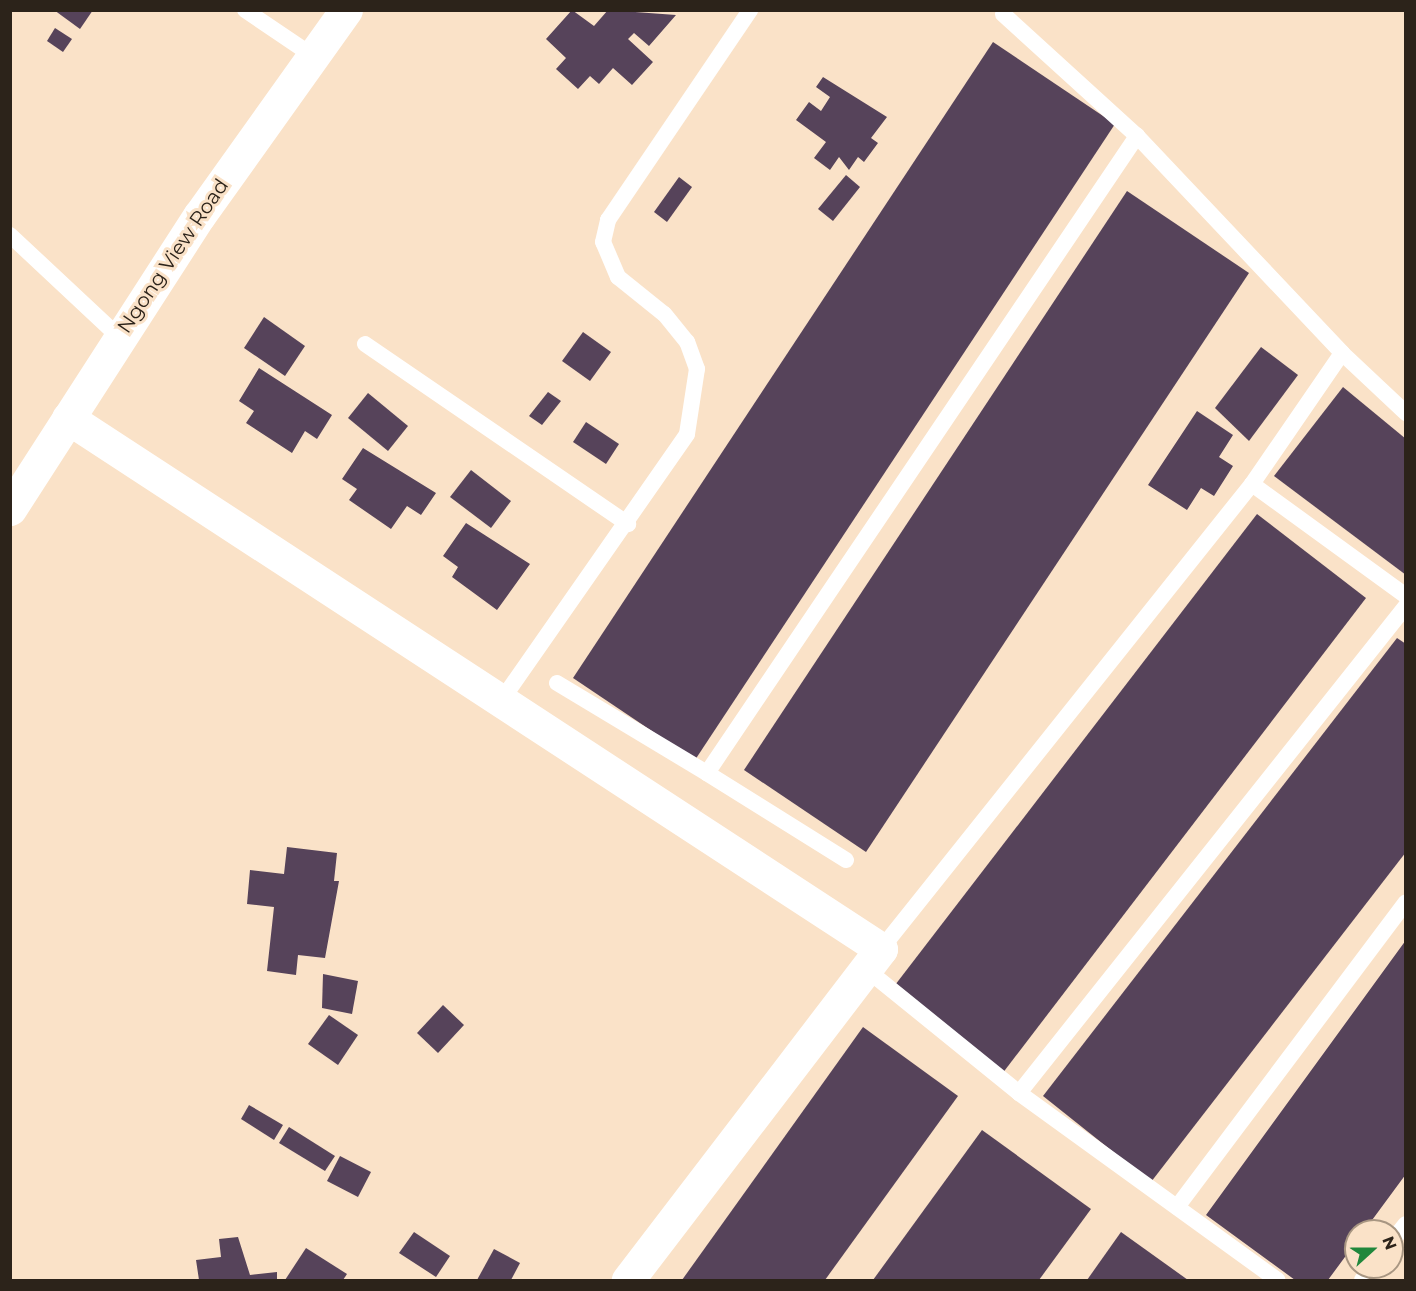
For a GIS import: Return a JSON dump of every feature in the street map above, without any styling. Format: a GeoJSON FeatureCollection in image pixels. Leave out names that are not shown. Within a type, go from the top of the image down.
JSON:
{"type":"FeatureCollection","features":[{"type":"Feature","properties":{"kind":"street","name":"Ngong View Road"},"geometry":{"type":"LineString","coordinates":[[10,509],[118,336],[346,10]]}},
{"type":"Feature","properties":{"kind":"street"},"geometry":{"type":"LineString","coordinates":[[68,418],[501,701],[874,959],[628,1281]]}},
{"type":"Feature","properties":{"kind":"lane"},"geometry":{"type":"LineString","coordinates":[[244,10],[313,56]]}},
{"type":"Feature","properties":{"kind":"lane"},"geometry":{"type":"LineString","coordinates":[[501,701],[628,524],[687,434],[697,369],[687,342],[664,314],[618,277],[603,242],[608,220],[750,10]]}},
{"type":"Feature","properties":{"kind":"lane"},"geometry":{"type":"LineString","coordinates":[[1003,14],[1137,136],[1342,353],[1406,413]]}},
{"type":"Feature","properties":{"kind":"lane"},"geometry":{"type":"LineString","coordinates":[[707,773],[1137,136]]}},
{"type":"Feature","properties":{"kind":"lane"},"geometry":{"type":"LineString","coordinates":[[10,235],[118,336]]}},
{"type":"Feature","properties":{"kind":"lane"},"geometry":{"type":"LineString","coordinates":[[365,344],[628,524]]}},
{"type":"Feature","properties":{"kind":"lane"},"geometry":{"type":"LineString","coordinates":[[1277,1281],[1019,1093],[874,959],[1252,484],[1342,353]]}},
{"type":"Feature","properties":{"kind":"lane"},"geometry":{"type":"LineString","coordinates":[[1252,484],[1406,596]]}},
{"type":"Feature","properties":{"kind":"lane"},"geometry":{"type":"LineString","coordinates":[[1019,1093],[1406,606]]}},
{"type":"Feature","properties":{"kind":"lane"},"geometry":{"type":"LineString","coordinates":[[556,683],[707,773],[846,860]]}},
{"type":"Feature","properties":{"kind":"lane"},"geometry":{"type":"LineString","coordinates":[[1177,1207],[1406,902]]}},
{"type":"Feature","properties":{"kind":"building"},"geometry":{"type":"Polygon","coordinates":[[[54,10],[93,10],[80,29],[54,10]]]}},
{"type":"Feature","properties":{"kind":"building"},"geometry":{"type":"Polygon","coordinates":[[[572,10],[594,26],[608,10],[676,15],[649,46],[634,33],[628,39],[653,62],[632,85],[613,68],[599,84],[590,76],[578,89],[556,69],[566,58],[546,39],[572,10]]]}},
{"type":"Feature","properties":{"kind":"building"},"geometry":{"type":"Polygon","coordinates":[[[55,28],[72,39],[63,52],[47,41],[55,28]]]}},
{"type":"Feature","properties":{"kind":"building"},"geometry":{"type":"Polygon","coordinates":[[[993,42],[1115,124],[695,760],[573,678],[993,42]]]}},
{"type":"Feature","properties":{"kind":"building"},"geometry":{"type":"Polygon","coordinates":[[[823,77],[887,117],[871,138],[878,143],[864,162],[858,157],[849,170],[839,157],[830,170],[814,158],[826,142],[796,120],[809,102],[821,111],[830,97],[816,87],[823,77]]]}},
{"type":"Feature","properties":{"kind":"building"},"geometry":{"type":"Polygon","coordinates":[[[846,175],[860,187],[833,221],[818,209],[846,175]]]}},
{"type":"Feature","properties":{"kind":"building"},"geometry":{"type":"Polygon","coordinates":[[[679,177],[692,187],[667,222],[654,212],[679,177]]]}},
{"type":"Feature","properties":{"kind":"building"},"geometry":{"type":"Polygon","coordinates":[[[1127,191],[1249,273],[866,852],[744,770],[1127,191]]]}},
{"type":"Feature","properties":{"kind":"building"},"geometry":{"type":"Polygon","coordinates":[[[264,317],[305,346],[285,376],[244,348],[264,317]]]}},
{"type":"Feature","properties":{"kind":"building"},"geometry":{"type":"Polygon","coordinates":[[[583,332],[611,352],[590,381],[562,361],[583,332]]]}},
{"type":"Feature","properties":{"kind":"building"},"geometry":{"type":"Polygon","coordinates":[[[1261,347],[1298,375],[1249,441],[1215,408],[1261,347]]]}},
{"type":"Feature","properties":{"kind":"building"},"geometry":{"type":"Polygon","coordinates":[[[259,368],[332,415],[317,439],[305,431],[292,453],[246,423],[254,411],[239,401],[259,368]]]}},
{"type":"Feature","properties":{"kind":"building"},"geometry":{"type":"Polygon","coordinates":[[[1343,387],[1406,439],[1406,575],[1274,476],[1343,387]]]}},
{"type":"Feature","properties":{"kind":"building"},"geometry":{"type":"Polygon","coordinates":[[[548,392],[561,401],[542,425],[529,416],[548,392]]]}},
{"type":"Feature","properties":{"kind":"building"},"geometry":{"type":"Polygon","coordinates":[[[368,393],[408,426],[388,451],[348,418],[368,393]]]}},
{"type":"Feature","properties":{"kind":"building"},"geometry":{"type":"Polygon","coordinates":[[[1197,411],[1233,435],[1219,457],[1233,466],[1214,496],[1201,488],[1187,510],[1148,485],[1197,411]]]}},
{"type":"Feature","properties":{"kind":"building"},"geometry":{"type":"Polygon","coordinates":[[[586,422],[619,444],[606,464],[573,442],[586,422]]]}},
{"type":"Feature","properties":{"kind":"building"},"geometry":{"type":"Polygon","coordinates":[[[363,448],[436,493],[421,515],[407,506],[391,529],[349,500],[357,489],[342,479],[363,448]]]}},
{"type":"Feature","properties":{"kind":"building"},"geometry":{"type":"Polygon","coordinates":[[[471,470],[511,501],[491,528],[450,497],[471,470]]]}},
{"type":"Feature","properties":{"kind":"building"},"geometry":{"type":"Polygon","coordinates":[[[1257,514],[1366,598],[1002,1074],[892,989],[1257,514]]]}},
{"type":"Feature","properties":{"kind":"building"},"geometry":{"type":"Polygon","coordinates":[[[466,523],[530,564],[497,610],[452,577],[458,567],[443,556],[466,523]]]}},
{"type":"Feature","properties":{"kind":"building"},"geometry":{"type":"Polygon","coordinates":[[[1397,638],[1406,644],[1406,852],[1151,1182],[1043,1096],[1397,638]]]}},
{"type":"Feature","properties":{"kind":"building"},"geometry":{"type":"Polygon","coordinates":[[[287,847],[337,853],[334,881],[339,881],[325,958],[298,955],[296,975],[267,971],[274,907],[247,904],[250,870],[284,874],[287,847]]]}},
{"type":"Feature","properties":{"kind":"building"},"geometry":{"type":"Polygon","coordinates":[[[1406,940],[1406,1174],[1373,1219],[1344,1219],[1344,1258],[1328,1280],[1295,1280],[1206,1215],[1406,940]]]}},
{"type":"Feature","properties":{"kind":"building"},"geometry":{"type":"Polygon","coordinates":[[[323,974],[358,981],[352,1014],[322,1008],[323,974]]]}},
{"type":"Feature","properties":{"kind":"building"},"geometry":{"type":"Polygon","coordinates":[[[443,1005],[464,1025],[438,1053],[417,1033],[443,1005]]]}},
{"type":"Feature","properties":{"kind":"building"},"geometry":{"type":"Polygon","coordinates":[[[329,1015],[358,1035],[338,1065],[308,1044],[329,1015]]]}},
{"type":"Feature","properties":{"kind":"building"},"geometry":{"type":"Polygon","coordinates":[[[863,1027],[958,1096],[825,1280],[682,1280],[863,1027]]]}},
{"type":"Feature","properties":{"kind":"building"},"geometry":{"type":"Polygon","coordinates":[[[249,1105],[283,1125],[274,1140],[241,1119],[249,1105]]]}},
{"type":"Feature","properties":{"kind":"building"},"geometry":{"type":"Polygon","coordinates":[[[289,1127],[335,1156],[325,1171],[279,1143],[289,1127]]]}},
{"type":"Feature","properties":{"kind":"building"},"geometry":{"type":"Polygon","coordinates":[[[982,1130],[1091,1209],[1039,1280],[873,1280],[982,1130]]]}},
{"type":"Feature","properties":{"kind":"building"},"geometry":{"type":"Polygon","coordinates":[[[340,1156],[371,1172],[358,1197],[327,1181],[340,1156]]]}},
{"type":"Feature","properties":{"kind":"building"},"geometry":{"type":"Polygon","coordinates":[[[414,1232],[450,1256],[436,1277],[399,1253],[414,1232]]]}},
{"type":"Feature","properties":{"kind":"building"},"geometry":{"type":"Polygon","coordinates":[[[1121,1232],[1188,1280],[1087,1280],[1121,1232]]]}},
{"type":"Feature","properties":{"kind":"building"},"geometry":{"type":"Polygon","coordinates":[[[238,1237],[250,1275],[277,1272],[277,1280],[199,1280],[196,1260],[221,1257],[219,1239],[238,1237]]]}},
{"type":"Feature","properties":{"kind":"building"},"geometry":{"type":"Polygon","coordinates":[[[306,1248],[347,1274],[343,1280],[285,1280],[306,1248]]]}},
{"type":"Feature","properties":{"kind":"building"},"geometry":{"type":"Polygon","coordinates":[[[494,1249],[520,1263],[511,1280],[477,1280],[494,1249]]]}}]}
